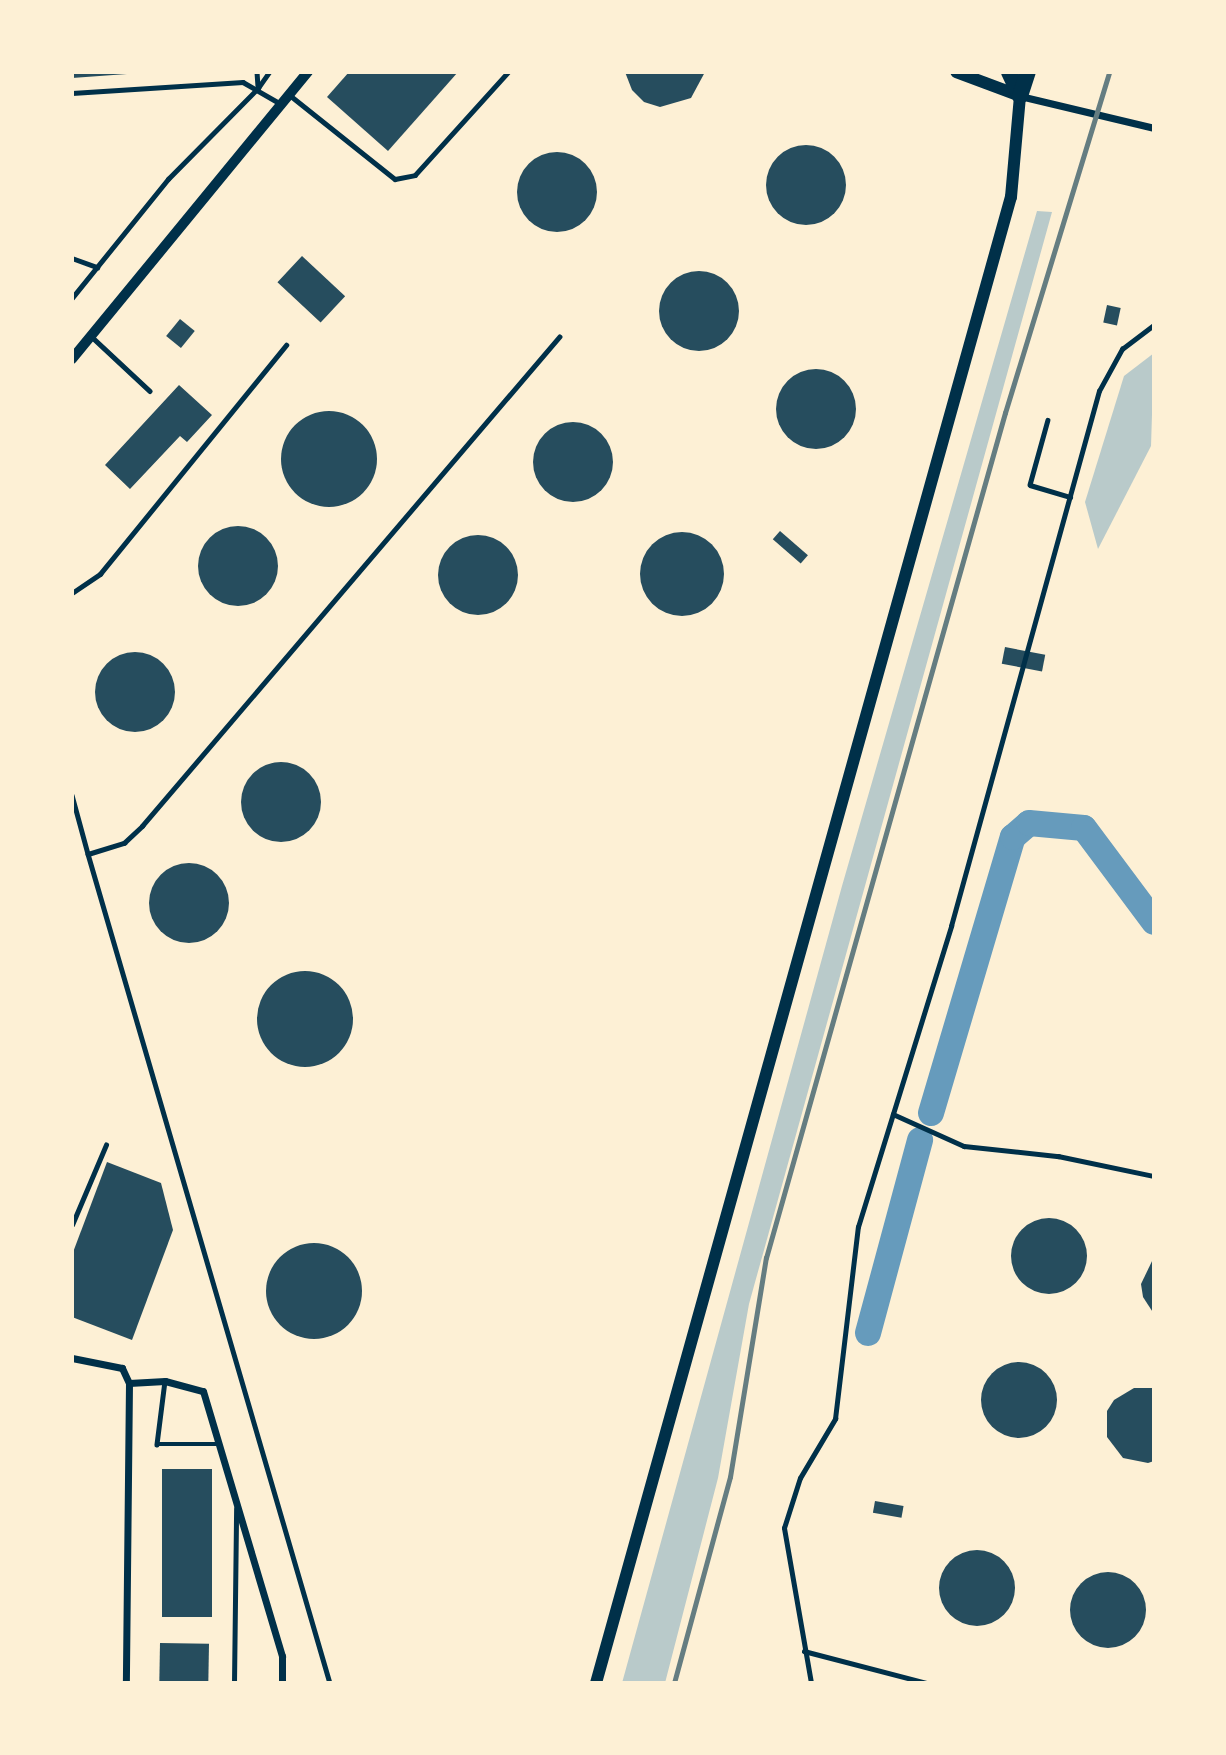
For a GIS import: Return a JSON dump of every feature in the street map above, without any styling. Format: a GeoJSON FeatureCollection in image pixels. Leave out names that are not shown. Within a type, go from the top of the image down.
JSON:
{"type":"FeatureCollection","features":[{"type":"Feature","properties":{"kind":"highway"},"geometry":{"type":"LineString","coordinates":[[1009,72],[1020,96]]}},
{"type":"Feature","properties":{"kind":"highway"},"geometry":{"type":"LineString","coordinates":[[1020,96],[1028,72]]}},
{"type":"Feature","properties":{"kind":"main road"},"geometry":{"type":"LineString","coordinates":[[596,1683],[990,284],[1015,175],[1020,96],[956,72]]}},
{"type":"Feature","properties":{"kind":"street"},"geometry":{"type":"LineString","coordinates":[[72,359],[308,72]]}},
{"type":"Feature","properties":{"kind":"street"},"geometry":{"type":"LineString","coordinates":[[1020,96],[1154,128]]}},
{"type":"Feature","properties":{"kind":"street"},"geometry":{"type":"LineString","coordinates":[[72,1358],[121,1368],[129,1383],[126,1683]]}},
{"type":"Feature","properties":{"kind":"street"},"geometry":{"type":"LineString","coordinates":[[129,1383],[161,1381],[203,1391],[282,1656],[282,1683]]}},
{"type":"Feature","properties":{"kind":"lane"},"geometry":{"type":"LineString","coordinates":[[257,72],[258,88]]}},
{"type":"Feature","properties":{"kind":"lane"},"geometry":{"type":"LineString","coordinates":[[72,298],[168,179],[258,88],[269,72]]}},
{"type":"Feature","properties":{"kind":"lane"},"geometry":{"type":"LineString","coordinates":[[290,94],[395,179],[415,175],[508,72]]}},
{"type":"Feature","properties":{"kind":"lane"},"geometry":{"type":"LineString","coordinates":[[72,93],[243,82],[258,88],[282,104]]}},
{"type":"Feature","properties":{"kind":"lane"},"geometry":{"type":"LineString","coordinates":[[72,258],[97,267]]}},
{"type":"Feature","properties":{"kind":"lane"},"geometry":{"type":"LineString","coordinates":[[811,1683],[784,1528],[800,1479],[835,1419],[858,1227],[951,926],[1106,375],[1122,349],[1154,325]]}},
{"type":"Feature","properties":{"kind":"lane"},"geometry":{"type":"LineString","coordinates":[[92,337],[150,391]]}},
{"type":"Feature","properties":{"kind":"lane"},"geometry":{"type":"LineString","coordinates":[[88,854],[124,843],[142,826],[559,337]]}},
{"type":"Feature","properties":{"kind":"lane"},"geometry":{"type":"LineString","coordinates":[[72,593],[100,574],[286,345]]}},
{"type":"Feature","properties":{"kind":"lane"},"geometry":{"type":"LineString","coordinates":[[1048,421],[1030,485],[1070,497]]}},
{"type":"Feature","properties":{"kind":"lane"},"geometry":{"type":"LineString","coordinates":[[72,795],[330,1683]]}},
{"type":"Feature","properties":{"kind":"lane"},"geometry":{"type":"LineString","coordinates":[[893,1114],[964,1146],[1058,1156],[1154,1176]]}},
{"type":"Feature","properties":{"kind":"lane"},"geometry":{"type":"LineString","coordinates":[[72,1225],[106,1145]]}},
{"type":"Feature","properties":{"kind":"lane"},"geometry":{"type":"LineString","coordinates":[[161,1381],[157,1444],[219,1444]]}},
{"type":"Feature","properties":{"kind":"lane"},"geometry":{"type":"LineString","coordinates":[[234,1683],[236,1502]]}},
{"type":"Feature","properties":{"kind":"lane"},"geometry":{"type":"LineString","coordinates":[[804,1651],[927,1683]]}},
{"type":"Feature","properties":{"kind":"shaded area"},"geometry":{"type":"Polygon","coordinates":[[[1037,211],[1052,212],[749,1304],[718,1478],[665,1683],[622,1683],[842,886],[1037,211]]]}},
{"type":"Feature","properties":{"kind":"shaded area"},"geometry":{"type":"Polygon","coordinates":[[[1154,353],[1151,446],[1098,549],[1085,502],[1124,376],[1154,353]]]}},
{"type":"Feature","properties":{"kind":"building"},"geometry":{"type":"Polygon","coordinates":[[[72,72],[127,72],[127,74],[72,78],[72,72]]]}},
{"type":"Feature","properties":{"kind":"building"},"geometry":{"type":"Polygon","coordinates":[[[349,72],[458,72],[388,151],[327,97],[349,72]]]}},
{"type":"Feature","properties":{"kind":"building"},"geometry":{"type":"Polygon","coordinates":[[[625,72],[705,72],[691,98],[660,107],[644,102],[632,90],[625,72]]]}},
{"type":"Feature","properties":{"kind":"building"},"geometry":{"type":"Polygon","coordinates":[[[798,145],[814,145],[835,156],[846,177],[846,193],[835,214],[814,225],[798,225],[784,219],[772,207],[766,193],[766,177],[772,163],[784,151],[798,145]]]}},
{"type":"Feature","properties":{"kind":"building"},"geometry":{"type":"Polygon","coordinates":[[[549,152],[565,152],[586,163],[597,184],[597,200],[586,221],[565,232],[549,232],[535,226],[523,214],[517,200],[517,184],[523,170],[535,158],[549,152]]]}},
{"type":"Feature","properties":{"kind":"building"},"geometry":{"type":"Polygon","coordinates":[[[302,256],[345,296],[321,323],[277,282],[302,256]]]}},
{"type":"Feature","properties":{"kind":"building"},"geometry":{"type":"Polygon","coordinates":[[[691,271],[707,271],[728,282],[739,303],[739,319],[728,340],[707,351],[691,351],[677,345],[665,333],[659,319],[659,303],[665,289],[677,277],[691,271]]]}},
{"type":"Feature","properties":{"kind":"building"},"geometry":{"type":"Polygon","coordinates":[[[1107,305],[1121,308],[1117,326],[1103,323],[1107,305]]]}},
{"type":"Feature","properties":{"kind":"building"},"geometry":{"type":"Polygon","coordinates":[[[180,319],[195,331],[181,348],[166,336],[180,319]]]}},
{"type":"Feature","properties":{"kind":"building"},"geometry":{"type":"Polygon","coordinates":[[[808,369],[824,369],[845,380],[856,401],[856,417],[845,438],[824,449],[808,449],[794,443],[782,431],[776,417],[776,401],[782,387],[794,375],[808,369]]]}},
{"type":"Feature","properties":{"kind":"building"},"geometry":{"type":"Polygon","coordinates":[[[179,385],[212,415],[187,442],[180,436],[130,489],[105,465],[179,385]]]}},
{"type":"Feature","properties":{"kind":"building"},"geometry":{"type":"Polygon","coordinates":[[[329,411],[347,415],[363,425],[373,441],[377,459],[373,477],[363,493],[347,503],[329,507],[311,503],[295,493],[285,477],[281,459],[285,441],[295,425],[311,415],[329,411]]]}},
{"type":"Feature","properties":{"kind":"building"},"geometry":{"type":"Polygon","coordinates":[[[565,422],[581,422],[602,433],[613,454],[613,470],[602,491],[581,502],[565,502],[551,496],[539,484],[533,470],[533,454],[539,440],[551,428],[565,422]]]}},
{"type":"Feature","properties":{"kind":"building"},"geometry":{"type":"Polygon","coordinates":[[[230,526],[246,526],[267,537],[278,558],[278,574],[267,595],[246,606],[230,606],[216,600],[204,588],[198,574],[198,558],[204,544],[216,532],[230,526]]]}},
{"type":"Feature","properties":{"kind":"building"},"geometry":{"type":"Polygon","coordinates":[[[780,531],[808,555],[801,564],[773,539],[780,531]]]}},
{"type":"Feature","properties":{"kind":"building"},"geometry":{"type":"Polygon","coordinates":[[[682,532],[698,535],[712,544],[721,558],[724,574],[721,590],[712,604],[698,613],[682,616],[666,613],[652,604],[643,590],[640,574],[643,558],[652,544],[666,535],[682,532]]]}},
{"type":"Feature","properties":{"kind":"building"},"geometry":{"type":"Polygon","coordinates":[[[470,535],[486,535],[507,546],[518,567],[518,583],[507,604],[486,615],[470,615],[456,609],[444,597],[438,583],[438,567],[444,553],[456,541],[470,535]]]}},
{"type":"Feature","properties":{"kind":"building"},"geometry":{"type":"Polygon","coordinates":[[[1005,647],[1045,655],[1042,672],[1002,664],[1005,647]]]}},
{"type":"Feature","properties":{"kind":"building"},"geometry":{"type":"Polygon","coordinates":[[[127,652],[143,652],[164,663],[175,684],[175,700],[164,721],[143,732],[127,732],[113,726],[101,714],[95,700],[95,684],[101,670],[113,658],[127,652]]]}},
{"type":"Feature","properties":{"kind":"building"},"geometry":{"type":"Polygon","coordinates":[[[273,762],[289,762],[310,773],[321,794],[321,810],[310,831],[289,842],[273,842],[259,836],[247,824],[241,810],[241,794],[247,780],[259,768],[273,762]]]}},
{"type":"Feature","properties":{"kind":"building"},"geometry":{"type":"Polygon","coordinates":[[[181,863],[197,863],[218,874],[229,895],[229,911],[218,932],[197,943],[181,943],[167,937],[155,925],[149,911],[149,895],[155,881],[167,869],[181,863]]]}},
{"type":"Feature","properties":{"kind":"building"},"geometry":{"type":"Polygon","coordinates":[[[305,971],[323,975],[339,985],[349,1001],[353,1019],[349,1037],[339,1053],[323,1063],[305,1067],[287,1063],[271,1053],[261,1037],[257,1019],[261,1001],[271,985],[287,975],[305,971]]]}},
{"type":"Feature","properties":{"kind":"building"},"geometry":{"type":"Polygon","coordinates":[[[107,1162],[161,1183],[173,1230],[132,1340],[72,1317],[72,1255],[107,1162]]]}},
{"type":"Feature","properties":{"kind":"building"},"geometry":{"type":"Polygon","coordinates":[[[1049,1218],[1064,1221],[1076,1229],[1084,1241],[1087,1256],[1084,1271],[1076,1283],[1064,1291],[1049,1294],[1034,1291],[1022,1283],[1014,1271],[1011,1256],[1014,1241],[1022,1229],[1034,1221],[1049,1218]]]}},
{"type":"Feature","properties":{"kind":"building"},"geometry":{"type":"Polygon","coordinates":[[[314,1243],[332,1247],[348,1257],[358,1273],[362,1291],[358,1309],[348,1325],[332,1335],[314,1339],[296,1335],[280,1325],[270,1309],[266,1291],[270,1273],[280,1257],[296,1247],[314,1243]]]}},
{"type":"Feature","properties":{"kind":"building"},"geometry":{"type":"Polygon","coordinates":[[[1154,1257],[1154,1314],[1143,1297],[1141,1284],[1154,1257]]]}},
{"type":"Feature","properties":{"kind":"building"},"geometry":{"type":"Polygon","coordinates":[[[1019,1362],[1034,1365],[1046,1373],[1054,1385],[1057,1400],[1054,1415],[1046,1427],[1034,1435],[1019,1438],[1004,1435],[992,1427],[984,1415],[981,1400],[984,1385],[992,1373],[1004,1365],[1019,1362]]]}},
{"type":"Feature","properties":{"kind":"building"},"geometry":{"type":"Polygon","coordinates":[[[1134,1388],[1154,1388],[1154,1461],[1148,1463],[1123,1458],[1107,1437],[1107,1411],[1114,1400],[1134,1388]]]}},
{"type":"Feature","properties":{"kind":"building"},"geometry":{"type":"Polygon","coordinates":[[[162,1469],[212,1469],[212,1617],[162,1617],[162,1469]]]}},
{"type":"Feature","properties":{"kind":"building"},"geometry":{"type":"Polygon","coordinates":[[[875,1501],[904,1506],[901,1518],[873,1513],[875,1501]]]}},
{"type":"Feature","properties":{"kind":"building"},"geometry":{"type":"Polygon","coordinates":[[[977,1550],[992,1553],[1004,1561],[1012,1573],[1015,1588],[1012,1603],[1004,1615],[992,1623],[977,1626],[962,1623],[950,1615],[942,1603],[939,1588],[942,1573],[950,1561],[962,1553],[977,1550]]]}},
{"type":"Feature","properties":{"kind":"building"},"geometry":{"type":"Polygon","coordinates":[[[1108,1572],[1123,1575],[1135,1583],[1143,1595],[1146,1610],[1143,1625],[1135,1637],[1123,1645],[1108,1648],[1093,1645],[1081,1637],[1073,1625],[1070,1610],[1073,1595],[1081,1583],[1093,1575],[1108,1572]]]}},
{"type":"Feature","properties":{"kind":"building"},"geometry":{"type":"Polygon","coordinates":[[[160,1643],[209,1644],[208,1683],[159,1683],[160,1643]]]}},
{"type":"Feature","properties":{"kind":"waterway"},"geometry":{"type":"LineString","coordinates":[[931,1113],[1013,837],[1029,823],[1084,828],[1154,922]]}},
{"type":"Feature","properties":{"kind":"waterway"},"geometry":{"type":"LineString","coordinates":[[868,1333],[920,1140]]}},
{"type":"Feature","properties":{"kind":"railway"},"geometry":{"type":"LineString","coordinates":[[674,1683],[730,1477],[766,1258],[1005,413],[1109,72]]}}]}
